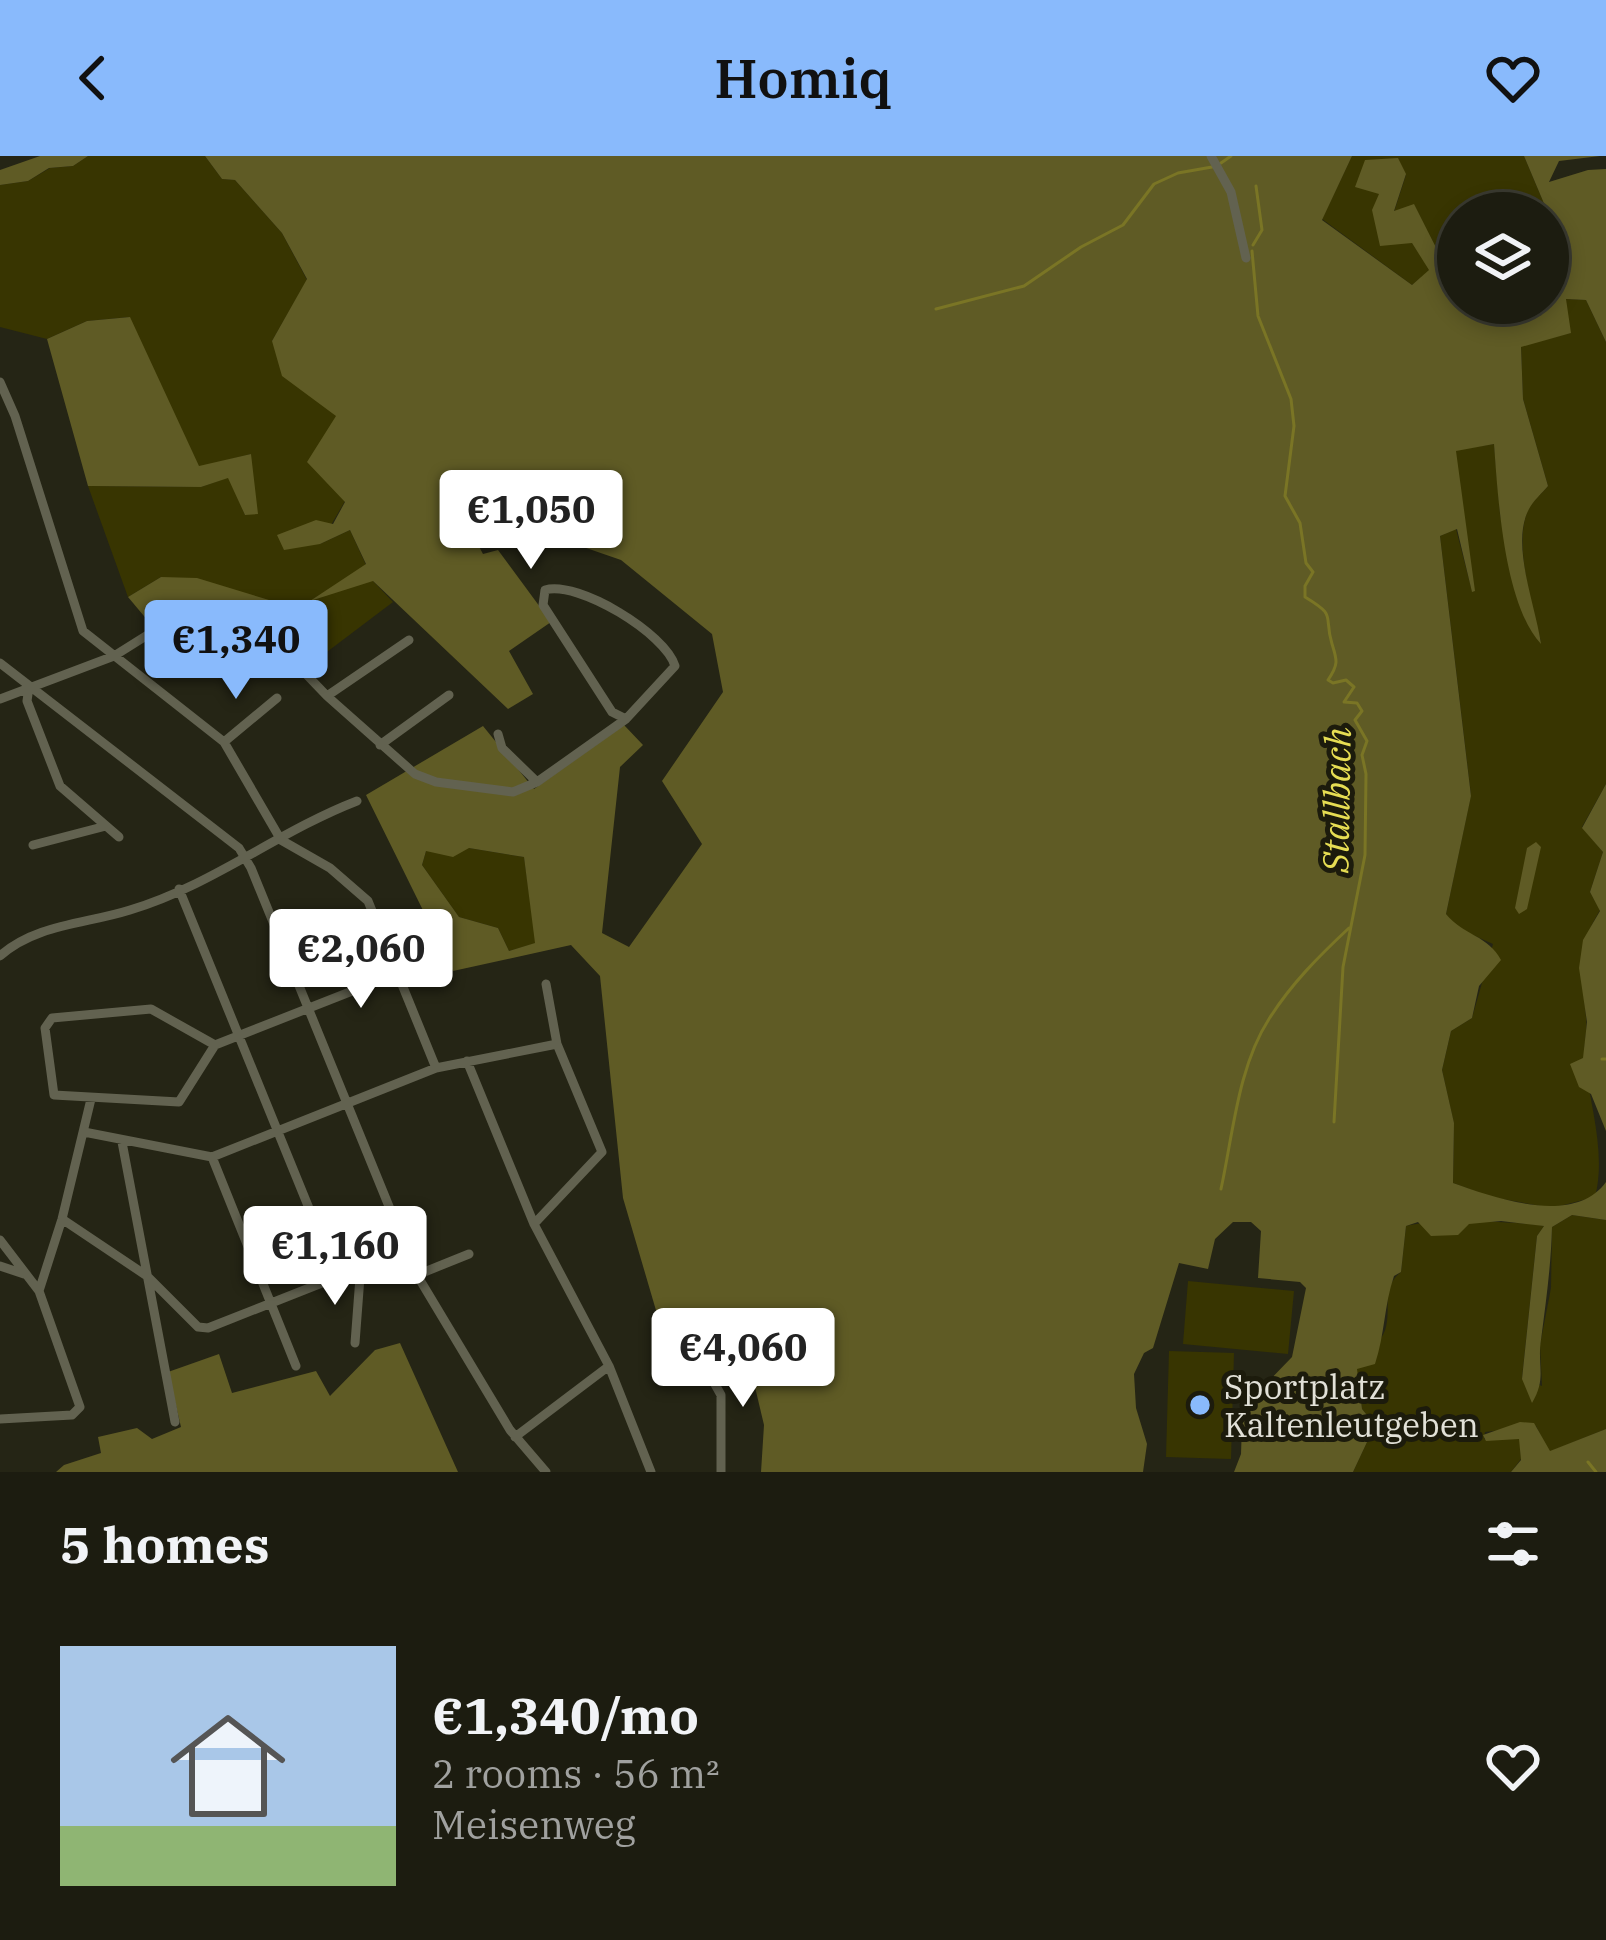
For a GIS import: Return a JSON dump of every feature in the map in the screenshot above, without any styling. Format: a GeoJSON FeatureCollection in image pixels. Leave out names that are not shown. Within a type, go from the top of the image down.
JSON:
{"type":"FeatureCollection","features":[{"type":"Feature","properties":{"kind":"street"},"geometry":{"type":"LineString","coordinates":[[1211,156],[1231,192],[1246,258]]}},
{"type":"Feature","properties":{"kind":"street"},"geometry":{"type":"LineString","coordinates":[[0,382],[15,416],[79,624],[224,742],[281,840],[330,868],[363,895],[381,926],[436,1068]]}},
{"type":"Feature","properties":{"kind":"street"},"geometry":{"type":"LineString","coordinates":[[0,699],[114,656],[198,612],[229,605],[250,609],[278,626],[304,672],[415,774],[436,782],[513,792],[537,782],[626,719],[675,666],[670,653],[631,620],[556,587],[545,590],[545,608],[612,712],[626,719]]}},
{"type":"Feature","properties":{"kind":"street"},"geometry":{"type":"LineString","coordinates":[[327,696],[409,640]]}},
{"type":"Feature","properties":{"kind":"street"},"geometry":{"type":"LineString","coordinates":[[0,663],[245,858],[417,1274],[515,1437],[546,1472]]}},
{"type":"Feature","properties":{"kind":"street"},"geometry":{"type":"LineString","coordinates":[[29,687],[27,701],[59,786],[119,837]]}},
{"type":"Feature","properties":{"kind":"street"},"geometry":{"type":"LineString","coordinates":[[380,745],[448,695]]}},
{"type":"Feature","properties":{"kind":"street"},"geometry":{"type":"LineString","coordinates":[[224,742],[277,698]]}},
{"type":"Feature","properties":{"kind":"street"},"geometry":{"type":"LineString","coordinates":[[498,734],[502,748],[537,782]]}},
{"type":"Feature","properties":{"kind":"street"},"geometry":{"type":"LineString","coordinates":[[0,956],[26,935],[134,910],[357,801]]}},
{"type":"Feature","properties":{"kind":"street"},"geometry":{"type":"LineString","coordinates":[[33,845],[106,826]]}},
{"type":"Feature","properties":{"kind":"street"},"geometry":{"type":"LineString","coordinates":[[179,890],[338,1277]]}},
{"type":"Feature","properties":{"kind":"street"},"geometry":{"type":"LineString","coordinates":[[215,1046],[151,1009],[52,1018],[45,1028],[54,1095],[179,1102],[215,1046],[398,973]]}},
{"type":"Feature","properties":{"kind":"street"},"geometry":{"type":"LineString","coordinates":[[534,1224],[602,1152],[557,1044],[546,984]]}},
{"type":"Feature","properties":{"kind":"street"},"geometry":{"type":"LineString","coordinates":[[84,1132],[212,1156],[436,1068],[557,1044]]}},
{"type":"Feature","properties":{"kind":"street"},"geometry":{"type":"LineString","coordinates":[[467,1061],[534,1224],[609,1366],[651,1472]]}},
{"type":"Feature","properties":{"kind":"street"},"geometry":{"type":"LineString","coordinates":[[39,1291],[91,1099]]}},
{"type":"Feature","properties":{"kind":"street"},"geometry":{"type":"LineString","coordinates":[[122,1142],[175,1422]]}},
{"type":"Feature","properties":{"kind":"street"},"geometry":{"type":"LineString","coordinates":[[212,1156],[296,1366]]}},
{"type":"Feature","properties":{"kind":"street"},"geometry":{"type":"LineString","coordinates":[[62,1219],[147,1276],[198,1328],[338,1277],[417,1274],[469,1254]]}},
{"type":"Feature","properties":{"kind":"street"},"geometry":{"type":"LineString","coordinates":[[0,1240],[39,1291],[80,1408],[72,1415],[0,1419]]}},
{"type":"Feature","properties":{"kind":"street"},"geometry":{"type":"LineString","coordinates":[[0,1266],[24,1274]]}},
{"type":"Feature","properties":{"kind":"street"},"geometry":{"type":"LineString","coordinates":[[355,1343],[360,1277]]}},
{"type":"Feature","properties":{"kind":"street"},"geometry":{"type":"LineString","coordinates":[[704,1363],[721,1394],[722,1472]]}},
{"type":"Feature","properties":{"kind":"street"},"geometry":{"type":"LineString","coordinates":[[515,1437],[609,1366]]}},
{"type":"Feature","properties":{"kind":"shaded area"},"geometry":{"type":"Polygon","coordinates":[[[40,156],[88,156],[73,166],[49,168],[28,181],[0,185],[0,170],[40,156]]]}},
{"type":"Feature","properties":{"kind":"shaded area"},"geometry":{"type":"Polygon","coordinates":[[[88,156],[205,156],[222,179],[235,180],[282,233],[307,280],[272,341],[337,417],[308,462],[345,501],[320,544],[350,530],[366,565],[316,598],[372,580],[393,602],[307,667],[286,628],[290,628],[161,577],[128,597],[88,486],[201,487],[229,477],[245,515],[251,454],[199,467],[129,317],[87,321],[47,339],[0,327],[0,185],[28,181],[88,156]]]}},
{"type":"Feature","properties":{"kind":"shaded area"},"geometry":{"type":"Polygon","coordinates":[[[205,156],[1352,156],[1322,220],[1412,285],[1429,270],[1412,243],[1380,246],[1372,210],[1379,194],[1355,187],[1365,160],[1398,158],[1406,174],[1394,211],[1414,204],[1437,249],[1437,324],[1569,324],[1569,319],[1571,333],[1521,347],[1523,399],[1548,486],[1529,509],[1522,540],[1541,644],[1511,577],[1494,444],[1456,451],[1475,591],[1457,529],[1440,536],[1471,796],[1446,914],[1490,946],[1501,960],[1479,986],[1472,1018],[1451,1031],[1442,1070],[1454,1123],[1453,1183],[1513,1201],[1555,1206],[1592,1195],[1606,1182],[1606,1220],[1572,1215],[1552,1227],[1540,1379],[1532,1403],[1522,1379],[1537,1236],[1544,1226],[1501,1221],[1469,1224],[1458,1235],[1431,1236],[1418,1222],[1406,1226],[1401,1272],[1394,1276],[1375,1364],[1357,1369],[1362,1409],[1375,1425],[1353,1472],[1234,1472],[1241,1454],[1243,1393],[1258,1392],[1292,1357],[1306,1288],[1300,1282],[1258,1278],[1261,1231],[1251,1222],[1233,1222],[1215,1239],[1208,1269],[1179,1263],[1153,1348],[1144,1353],[1134,1374],[1136,1408],[1147,1444],[1143,1472],[761,1472],[764,1425],[750,1366],[713,1370],[707,1360],[670,1358],[623,1198],[600,976],[571,945],[453,971],[366,795],[483,726],[534,789],[624,725],[643,745],[620,767],[602,933],[629,947],[702,844],[662,781],[723,692],[712,634],[621,560],[508,521],[475,539],[483,554],[498,550],[551,622],[509,651],[533,694],[508,709],[373,581],[310,601],[366,564],[350,530],[320,544],[284,550],[277,535],[316,520],[333,524],[345,502],[307,462],[336,416],[282,376],[272,341],[307,279],[282,233],[235,180],[222,179],[205,156]],[[469,848],[453,857],[426,851],[422,865],[459,917],[498,928],[509,951],[535,943],[524,857],[469,848]]]}},
{"type":"Feature","properties":{"kind":"shaded area"},"geometry":{"type":"Polygon","coordinates":[[[1352,156],[1524,156],[1539,192],[1437,192],[1437,250],[1414,205],[1394,212],[1406,175],[1380,194],[1430,270],[1412,285],[1322,219],[1352,156]]]}},
{"type":"Feature","properties":{"kind":"shaded area"},"geometry":{"type":"Polygon","coordinates":[[[1524,156],[1600,156],[1559,161],[1549,182],[1606,169],[1606,342],[1586,300],[1569,299],[1569,192],[1539,192],[1524,156]]]}},
{"type":"Feature","properties":{"kind":"shaded area"},"geometry":{"type":"Polygon","coordinates":[[[1569,299],[1586,300],[1606,342],[1606,784],[1582,827],[1603,852],[1590,892],[1600,910],[1586,939],[1582,962],[1584,1058],[1599,1165],[1595,1197],[1552,1208],[1491,1197],[1453,1183],[1454,1124],[1442,1070],[1451,1031],[1472,1018],[1493,944],[1457,928],[1446,914],[1471,795],[1440,536],[1456,529],[1472,591],[1455,450],[1494,444],[1513,583],[1541,642],[1523,538],[1529,508],[1548,486],[1523,399],[1521,346],[1570,333],[1569,299]]]}},
{"type":"Feature","properties":{"kind":"shaded area"},"geometry":{"type":"Polygon","coordinates":[[[130,317],[199,466],[251,454],[258,514],[245,515],[228,478],[201,487],[88,486],[47,339],[87,321],[130,317]]]}},
{"type":"Feature","properties":{"kind":"shaded area"},"geometry":{"type":"Polygon","coordinates":[[[161,577],[197,578],[279,603],[291,628],[253,607],[233,603],[154,628],[128,597],[161,577]]]}},
{"type":"Feature","properties":{"kind":"shaded area"},"geometry":{"type":"Polygon","coordinates":[[[1606,784],[1606,1131],[1591,1094],[1579,1087],[1570,1064],[1583,1058],[1587,1022],[1579,968],[1583,940],[1600,911],[1590,892],[1603,852],[1582,828],[1606,784]]]}},
{"type":"Feature","properties":{"kind":"shaded area"},"geometry":{"type":"Polygon","coordinates":[[[1536,842],[1541,847],[1527,909],[1519,914],[1515,908],[1527,848],[1536,842]]]}},
{"type":"Feature","properties":{"kind":"shaded area"},"geometry":{"type":"Polygon","coordinates":[[[469,848],[524,857],[536,943],[509,951],[498,928],[459,917],[422,865],[426,851],[469,848]]]}},
{"type":"Feature","properties":{"kind":"shaded area"},"geometry":{"type":"Polygon","coordinates":[[[1572,1215],[1606,1220],[1606,1429],[1549,1452],[1536,1426],[1485,1432],[1484,1439],[1520,1439],[1521,1459],[1511,1472],[1353,1472],[1375,1425],[1362,1409],[1356,1369],[1384,1332],[1389,1291],[1401,1272],[1406,1226],[1475,1222],[1544,1226],[1537,1236],[1522,1378],[1542,1386],[1540,1345],[1551,1288],[1552,1227],[1572,1215]]]}},
{"type":"Feature","properties":{"kind":"shaded area"},"geometry":{"type":"Polygon","coordinates":[[[1188,1281],[1294,1291],[1288,1354],[1183,1344],[1188,1281]]]}},
{"type":"Feature","properties":{"kind":"shaded area"},"geometry":{"type":"Polygon","coordinates":[[[400,1343],[458,1472],[56,1472],[101,1453],[98,1437],[137,1428],[152,1439],[181,1427],[168,1372],[219,1354],[232,1393],[316,1371],[330,1396],[375,1350],[400,1343]]]}},
{"type":"Feature","properties":{"kind":"shaded area","name":"Sportplatz Kaltenleutgeben"},"geometry":{"type":"Polygon","coordinates":[[[1169,1351],[1234,1353],[1231,1459],[1166,1457],[1169,1351]]]}},
{"type":"Feature","properties":{"kind":"shaded area"},"geometry":{"type":"Polygon","coordinates":[[[1520,1422],[1534,1423],[1550,1451],[1606,1429],[1606,1472],[1511,1472],[1521,1460],[1519,1439],[1486,1441],[1483,1435],[1520,1422]]]}},
{"type":"Feature","properties":{"kind":"waterway"},"geometry":{"type":"LineString","coordinates":[[1221,163],[1231,156]]}},
{"type":"Feature","properties":{"kind":"waterway"},"geometry":{"type":"LineString","coordinates":[[936,309],[1024,286],[1123,225],[1154,184],[1178,173],[1212,167]]}},
{"type":"Feature","properties":{"kind":"waterway","name":"Stallbach"},"geometry":{"type":"LineString","coordinates":[[1253,245],[1262,230],[1256,186]]}},
{"type":"Feature","properties":{"kind":"waterway","name":"Stallbach"},"geometry":{"type":"LineString","coordinates":[[1252,251],[1258,316],[1291,399],[1294,426],[1285,496],[1300,523],[1306,563],[1313,572],[1305,597],[1328,617],[1336,662],[1328,680],[1346,680],[1354,687],[1344,702],[1357,703],[1362,711],[1355,720],[1367,741],[1362,755],[1365,855],[1343,967],[1334,1122]]}},
{"type":"Feature","properties":{"kind":"waterway"},"geometry":{"type":"LineString","coordinates":[[1221,1189],[1238,1101],[1259,1038],[1296,982],[1349,928]]}},
{"type":"Feature","properties":{"kind":"waterway"},"geometry":{"type":"LineString","coordinates":[[1588,1462],[1596,1472]]}},
{"type":"Feature","properties":{"kind":"place","name":"Sportplatz Kaltenleutgeben"},"geometry":{"type":"Point","coordinates":[1200,1405]}}]}
